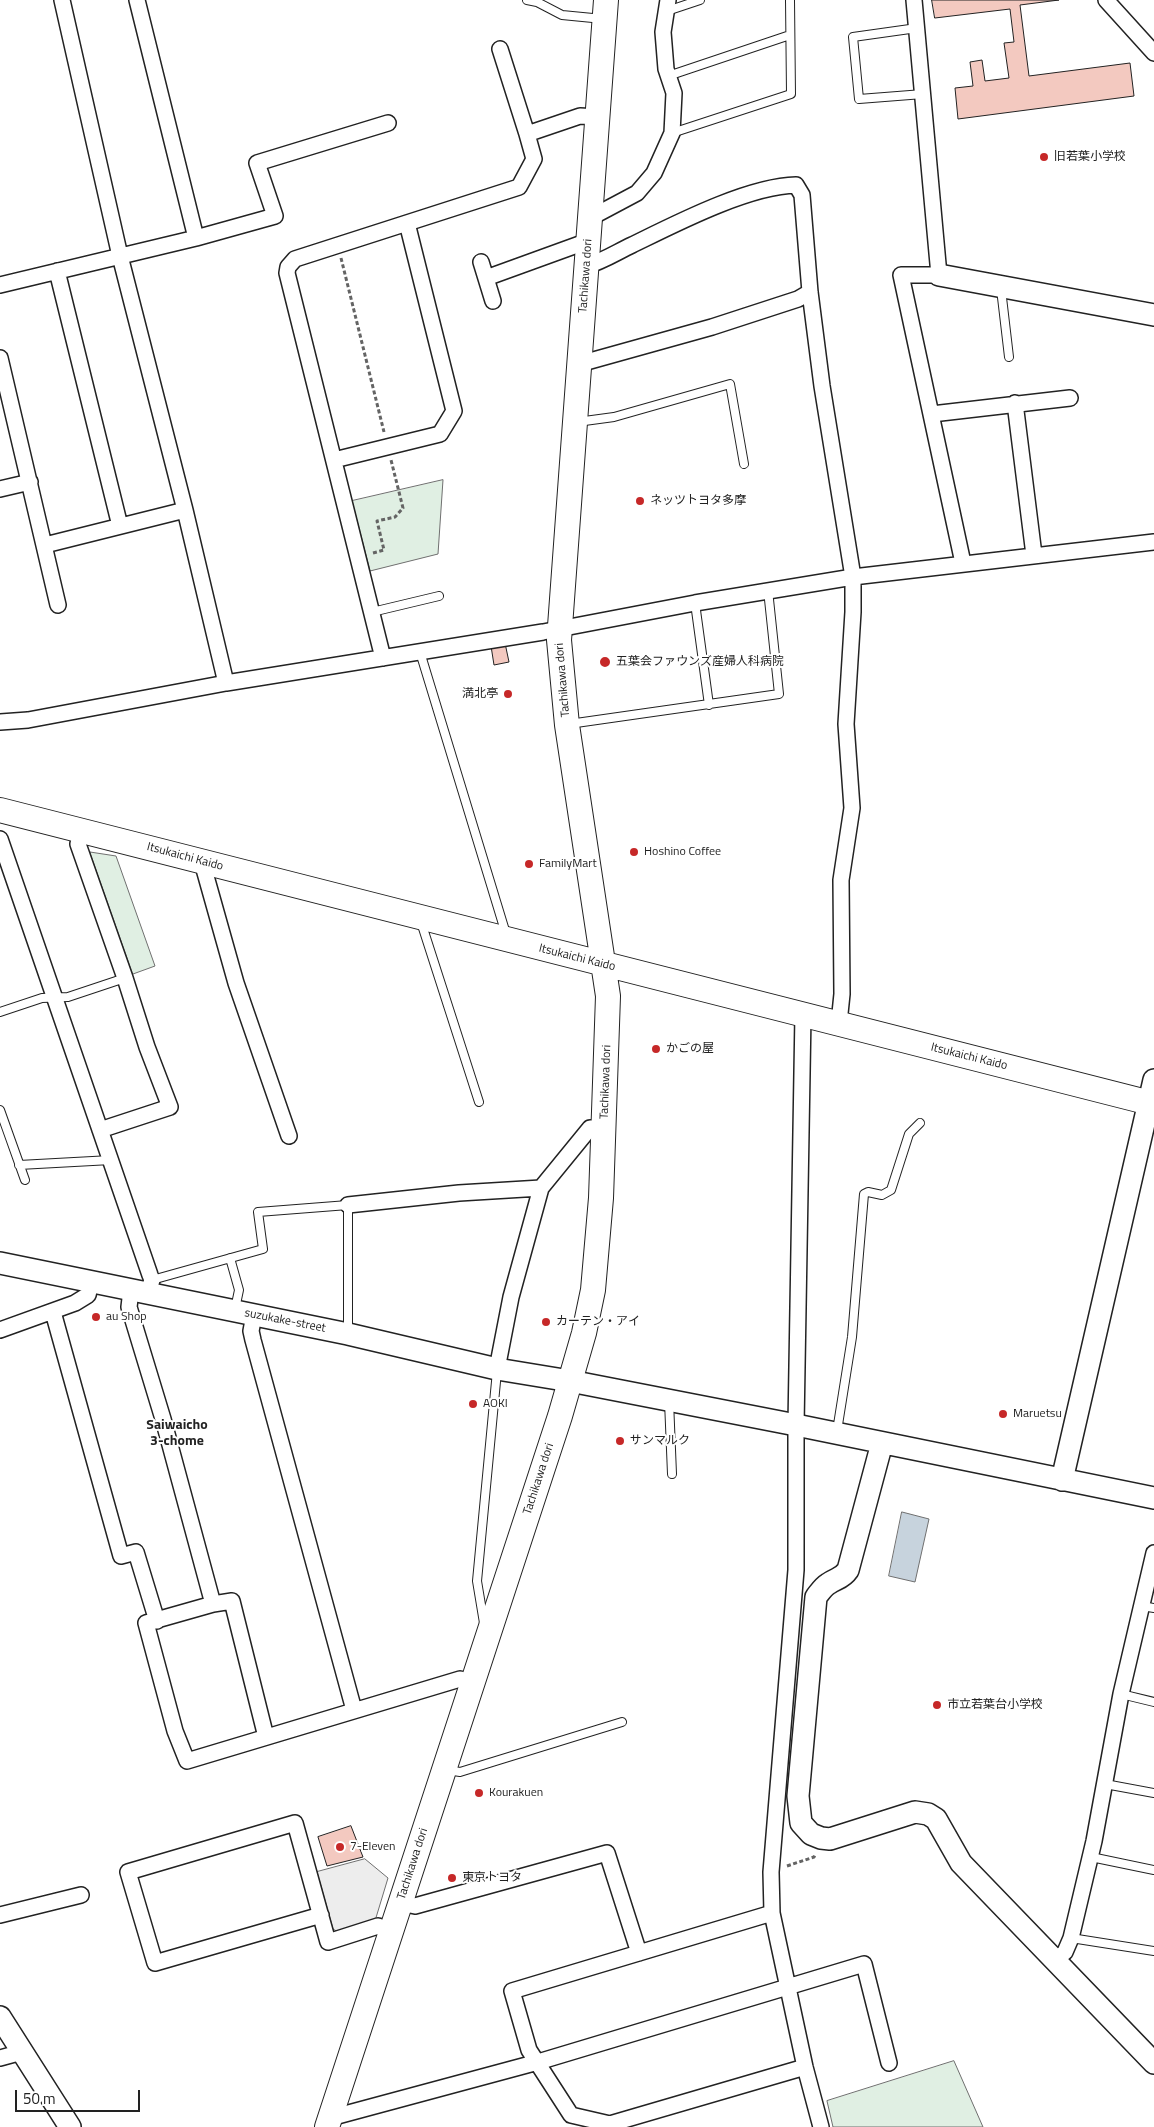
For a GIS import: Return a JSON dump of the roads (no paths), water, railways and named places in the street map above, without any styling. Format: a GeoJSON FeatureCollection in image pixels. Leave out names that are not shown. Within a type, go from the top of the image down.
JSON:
{"type":"FeatureCollection","features":[{"type":"Feature","properties":{"kind":"main road","name":"Tachikawa dori"},"geometry":{"type":"LineString","coordinates":[[328,2123],[570,1381],[584,1333],[593,1290],[601,1198],[608,996],[567,725],[560,658],[560,629],[606,10]]}},
{"type":"Feature","properties":{"kind":"main road","name":"Itsukaichi Kaido"},"geometry":{"type":"LineString","coordinates":[[0,810],[604,965],[839,1023],[1152,1096]]}},
{"type":"Feature","properties":{"kind":"street"},"geometry":{"type":"LineString","coordinates":[[62,0],[120,256],[185,510],[226,684]]}},
{"type":"Feature","properties":{"kind":"street"},"geometry":{"type":"LineString","coordinates":[[137,0],[196,238]]}},
{"type":"Feature","properties":{"kind":"street"},"geometry":{"type":"LineString","coordinates":[[914,0],[939,275]]}},
{"type":"Feature","properties":{"kind":"street"},"geometry":{"type":"LineString","coordinates":[[1106,0],[1154,53]]}},
{"type":"Feature","properties":{"kind":"street"},"geometry":{"type":"LineString","coordinates":[[486,278],[589,229],[637,193],[654,173],[672,133],[674,93],[666,69],[663,32],[668,5]]}},
{"type":"Feature","properties":{"kind":"street"},"geometry":{"type":"LineString","coordinates":[[384,658],[287,273],[288,267],[295,259],[519,187],[534,159],[500,49]]}},
{"type":"Feature","properties":{"kind":"street"},"geometry":{"type":"LineString","coordinates":[[527,134],[580,116],[598,117]]}},
{"type":"Feature","properties":{"kind":"street"},"geometry":{"type":"LineString","coordinates":[[0,285],[196,238],[275,216],[257,162],[388,123]]}},
{"type":"Feature","properties":{"kind":"street"},"geometry":{"type":"LineString","coordinates":[[586,266],[717,206],[764,190],[782,185],[796,185],[802,195],[810,292],[824,406],[853,577],[853,612],[846,724],[852,808],[841,880],[842,994],[839,1023]]}},
{"type":"Feature","properties":{"kind":"street"},"geometry":{"type":"LineString","coordinates":[[334,460],[440,434],[454,411],[407,224]]}},
{"type":"Feature","properties":{"kind":"street"},"geometry":{"type":"LineString","coordinates":[[481,262],[494,301]]}},
{"type":"Feature","properties":{"kind":"street"},"geometry":{"type":"LineString","coordinates":[[57,271],[120,526]]}},
{"type":"Feature","properties":{"kind":"street"},"geometry":{"type":"LineString","coordinates":[[963,563],[902,275],[939,275],[1154,315]]}},
{"type":"Feature","properties":{"kind":"street"},"geometry":{"type":"LineString","coordinates":[[580,361],[590,361],[712,327],[798,299],[810,292]]}},
{"type":"Feature","properties":{"kind":"street"},"geometry":{"type":"LineString","coordinates":[[0,358],[58,604]]}},
{"type":"Feature","properties":{"kind":"street"},"geometry":{"type":"LineString","coordinates":[[932,414],[1070,398]]}},
{"type":"Feature","properties":{"kind":"street"},"geometry":{"type":"LineString","coordinates":[[1015,404],[1034,555]]}},
{"type":"Feature","properties":{"kind":"street"},"geometry":{"type":"LineString","coordinates":[[0,489],[30,482]]}},
{"type":"Feature","properties":{"kind":"street"},"geometry":{"type":"LineString","coordinates":[[45,545],[185,510]]}},
{"type":"Feature","properties":{"kind":"street"},"geometry":{"type":"LineString","coordinates":[[0,722],[28,720],[226,684],[560,629],[768,590],[963,563],[1154,542]]}},
{"type":"Feature","properties":{"kind":"street"},"geometry":{"type":"LineString","coordinates":[[81,830],[78,844],[147,1047],[170,1107],[100,1130]]}},
{"type":"Feature","properties":{"kind":"street"},"geometry":{"type":"LineString","coordinates":[[0,839],[111,1160],[144,1288],[129,1307],[163,1419],[213,1604]]}},
{"type":"Feature","properties":{"kind":"street"},"geometry":{"type":"LineString","coordinates":[[202,862],[236,983],[289,1136]]}},
{"type":"Feature","properties":{"kind":"street"},"geometry":{"type":"LineString","coordinates":[[804,1014],[796,1425],[796,1570],[772,1854],[772,1913],[805,2067],[821,2127]]}},
{"type":"Feature","properties":{"kind":"street"},"geometry":{"type":"LineString","coordinates":[[1062,1480],[1152,1096]]}},
{"type":"Feature","properties":{"kind":"street"},"geometry":{"type":"LineString","coordinates":[[497,1369],[511,1297],[541,1188],[582,1135],[590,1128],[604,1128]]}},
{"type":"Feature","properties":{"kind":"street"},"geometry":{"type":"LineString","coordinates":[[348,1205],[459,1193],[541,1188]]}},
{"type":"Feature","properties":{"kind":"street","name":"suzukake-street"},"geometry":{"type":"LineString","coordinates":[[0,1263],[91,1283],[144,1288],[244,1313],[348,1334],[497,1369],[669,1400],[1154,1498]]}},
{"type":"Feature","properties":{"kind":"street"},"geometry":{"type":"LineString","coordinates":[[0,1330],[75,1303],[88,1295],[91,1283]]}},
{"type":"Feature","properties":{"kind":"street"},"geometry":{"type":"LineString","coordinates":[[53,1312],[121,1556],[136,1552],[157,1621]]}},
{"type":"Feature","properties":{"kind":"street"},"geometry":{"type":"LineString","coordinates":[[244,1313],[251,1331],[354,1710]]}},
{"type":"Feature","properties":{"kind":"street"},"geometry":{"type":"LineString","coordinates":[[882,1443],[848,1570],[840,1579],[830,1582],[816,1597],[798,1796],[798,1814],[801,1823],[810,1834],[830,1839],[915,1812],[928,1814],[936,1819],[961,1862],[1154,2063]]}},
{"type":"Feature","properties":{"kind":"street"},"geometry":{"type":"LineString","coordinates":[[1056,1960],[1066,1952],[1072,1938],[1091,1857],[1121,1694],[1148,1607],[1154,1553]]}},
{"type":"Feature","properties":{"kind":"street"},"geometry":{"type":"LineString","coordinates":[[266,1737],[232,1601],[213,1604],[146,1623],[175,1731],[187,1761],[460,1679],[473,1683]]}},
{"type":"Feature","properties":{"kind":"street"},"geometry":{"type":"LineString","coordinates":[[321,1915],[155,1963],[128,1872],[295,1823],[321,1915],[328,1942],[378,1926],[391,1931]]}},
{"type":"Feature","properties":{"kind":"street"},"geometry":{"type":"LineString","coordinates":[[400,1903],[414,1906],[607,1853],[639,1953]]}},
{"type":"Feature","properties":{"kind":"street"},"geometry":{"type":"LineString","coordinates":[[0,1915],[81,1895]]}},
{"type":"Feature","properties":{"kind":"street"},"geometry":{"type":"LineString","coordinates":[[772,1913],[512,1991],[529,2050],[571,2115],[610,2124],[805,2067]]}},
{"type":"Feature","properties":{"kind":"street"},"geometry":{"type":"LineString","coordinates":[[328,2123],[864,1964],[889,2063]]}},
{"type":"Feature","properties":{"kind":"street"},"geometry":{"type":"LineString","coordinates":[[0,2017],[70,2127]]}},
{"type":"Feature","properties":{"kind":"street"},"geometry":{"type":"LineString","coordinates":[[0,2058],[22,2052]]}},
{"type":"Feature","properties":{"kind":"lane"},"geometry":{"type":"LineString","coordinates":[[528,0],[537,2],[562,15],[606,10]]}},
{"type":"Feature","properties":{"kind":"lane"},"geometry":{"type":"LineString","coordinates":[[668,5],[700,0]]}},
{"type":"Feature","properties":{"kind":"lane"},"geometry":{"type":"LineString","coordinates":[[672,133],[791,94],[790,0]]}},
{"type":"Feature","properties":{"kind":"lane"},"geometry":{"type":"LineString","coordinates":[[916,28],[853,37],[859,99],[922,94]]}},
{"type":"Feature","properties":{"kind":"lane"},"geometry":{"type":"LineString","coordinates":[[668,76],[790,35]]}},
{"type":"Feature","properties":{"kind":"lane"},"geometry":{"type":"LineString","coordinates":[[1001,287],[1009,357]]}},
{"type":"Feature","properties":{"kind":"lane"},"geometry":{"type":"LineString","coordinates":[[575,422],[614,417],[730,384],[744,464]]}},
{"type":"Feature","properties":{"kind":"lane"},"geometry":{"type":"LineString","coordinates":[[567,725],[779,694],[768,590]]}},
{"type":"Feature","properties":{"kind":"lane"},"geometry":{"type":"LineString","coordinates":[[372,612],[439,596]]}},
{"type":"Feature","properties":{"kind":"lane"},"geometry":{"type":"LineString","coordinates":[[695,603],[710,705]]}},
{"type":"Feature","properties":{"kind":"lane"},"geometry":{"type":"LineString","coordinates":[[420,652],[508,940]]}},
{"type":"Feature","properties":{"kind":"lane"},"geometry":{"type":"LineString","coordinates":[[420,918],[479,1102]]}},
{"type":"Feature","properties":{"kind":"lane"},"geometry":{"type":"LineString","coordinates":[[0,1012],[42,998],[68,997],[125,978]]}},
{"type":"Feature","properties":{"kind":"lane"},"geometry":{"type":"LineString","coordinates":[[0,1110],[25,1180]]}},
{"type":"Feature","properties":{"kind":"lane"},"geometry":{"type":"LineString","coordinates":[[836,1434],[852,1337],[864,1194],[868,1192],[882,1195],[891,1190],[909,1134],[920,1123]]}},
{"type":"Feature","properties":{"kind":"lane"},"geometry":{"type":"LineString","coordinates":[[19,1165],[111,1160]]}},
{"type":"Feature","properties":{"kind":"lane"},"geometry":{"type":"LineString","coordinates":[[144,1288],[230,1258],[263,1249],[258,1212],[348,1205],[348,1334]]}},
{"type":"Feature","properties":{"kind":"lane"},"geometry":{"type":"LineString","coordinates":[[230,1258],[240,1290],[244,1313]]}},
{"type":"Feature","properties":{"kind":"lane"},"geometry":{"type":"LineString","coordinates":[[487,1640],[477,1581],[497,1369]]}},
{"type":"Feature","properties":{"kind":"lane"},"geometry":{"type":"LineString","coordinates":[[669,1400],[672,1474]]}},
{"type":"Feature","properties":{"kind":"lane"},"geometry":{"type":"LineString","coordinates":[[1121,1694],[1154,1702]]}},
{"type":"Feature","properties":{"kind":"lane"},"geometry":{"type":"LineString","coordinates":[[444,1770],[460,1772],[622,1722]]}},
{"type":"Feature","properties":{"kind":"lane"},"geometry":{"type":"LineString","coordinates":[[1105,1784],[1154,1793]]}},
{"type":"Feature","properties":{"kind":"lane"},"geometry":{"type":"LineString","coordinates":[[1091,1857],[1154,1870]]}},
{"type":"Feature","properties":{"kind":"lane"},"geometry":{"type":"LineString","coordinates":[[1072,1938],[1154,1951]]}},
{"type":"Feature","properties":{"kind":"place","name":"旧若葉小学校"},"geometry":{"type":"Point","coordinates":[1044,157]}},
{"type":"Feature","properties":{"kind":"place","name":"ネッツトヨタ多摩"},"geometry":{"type":"Point","coordinates":[640,501]}},
{"type":"Feature","properties":{"kind":"place","name":"五葉会ファウンズ産婦人科病院"},"geometry":{"type":"Point","coordinates":[605,662]}},
{"type":"Feature","properties":{"kind":"place","name":"満北亭"},"geometry":{"type":"Point","coordinates":[508,694]}},
{"type":"Feature","properties":{"kind":"place","name":"Hoshino Coffee"},"geometry":{"type":"Point","coordinates":[634,852]}},
{"type":"Feature","properties":{"kind":"place","name":"FamilyMart"},"geometry":{"type":"Point","coordinates":[529,864]}},
{"type":"Feature","properties":{"kind":"place","name":"かごの屋"},"geometry":{"type":"Point","coordinates":[656,1049]}},
{"type":"Feature","properties":{"kind":"place","name":"au Shop"},"geometry":{"type":"Point","coordinates":[96,1317]}},
{"type":"Feature","properties":{"kind":"place","name":"カーテン・アイ"},"geometry":{"type":"Point","coordinates":[546,1322]}},
{"type":"Feature","properties":{"kind":"place","name":"AOKI"},"geometry":{"type":"Point","coordinates":[473,1404]}},
{"type":"Feature","properties":{"kind":"place","name":"Maruetsu"},"geometry":{"type":"Point","coordinates":[1003,1414]}},
{"type":"Feature","properties":{"kind":"place","name":"サンマルク"},"geometry":{"type":"Point","coordinates":[620,1441]}},
{"type":"Feature","properties":{"kind":"place","name":"市立若葉台小学校"},"geometry":{"type":"Point","coordinates":[937,1705]}},
{"type":"Feature","properties":{"kind":"place","name":"Kourakuen"},"geometry":{"type":"Point","coordinates":[479,1793]}},
{"type":"Feature","properties":{"kind":"place","name":"7-Eleven"},"geometry":{"type":"Point","coordinates":[340,1847]}},
{"type":"Feature","properties":{"kind":"place","name":"東京トヨタ"},"geometry":{"type":"Point","coordinates":[452,1878]}},
{"type":"Feature","properties":{"kind":"district","name":"Saiwaicho 3-chome"},"geometry":{"type":"Point","coordinates":[177,1434]}}]}
